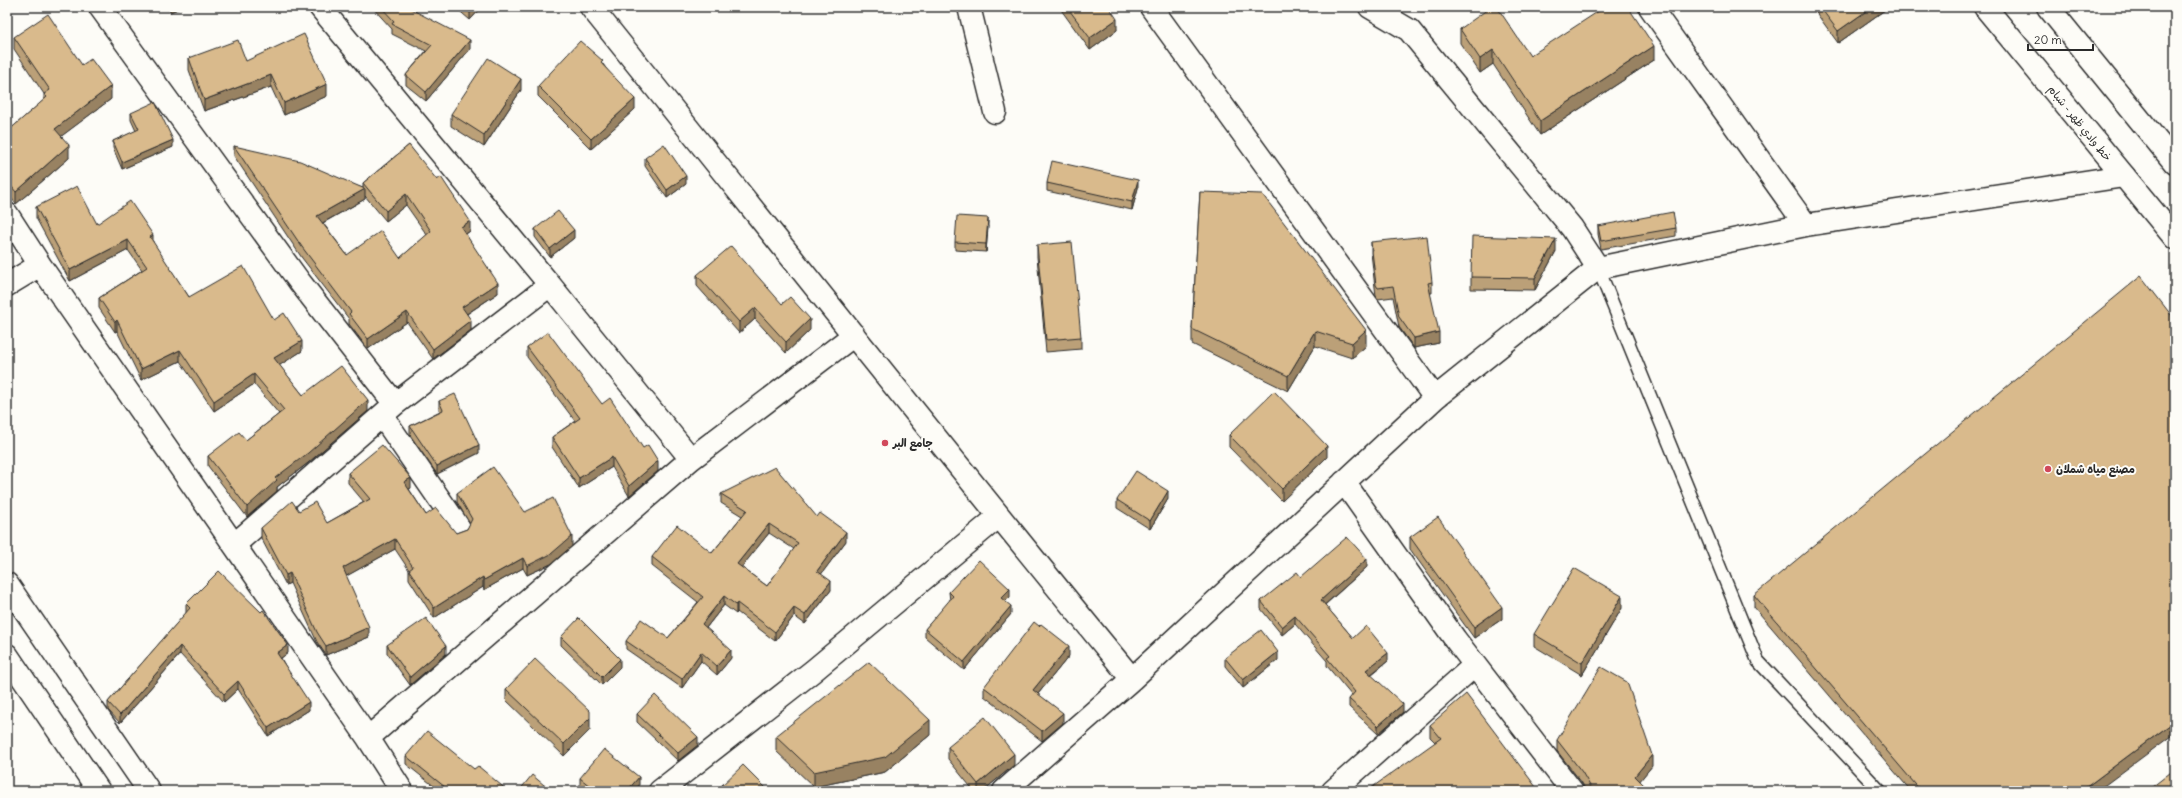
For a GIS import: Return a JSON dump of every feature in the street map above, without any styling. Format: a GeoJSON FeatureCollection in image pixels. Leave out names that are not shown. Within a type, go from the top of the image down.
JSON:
{"type":"FeatureCollection","features":[{"type":"Feature","properties":{"kind":"street"},"geometry":{"type":"LineString","coordinates":[[100,7],[299,281],[389,411],[460,529]]}},
{"type":"Feature","properties":{"kind":"street"},"geometry":{"type":"LineString","coordinates":[[320,7],[550,285],[691,460]]}},
{"type":"Feature","properties":{"kind":"street"},"geometry":{"type":"LineString","coordinates":[[591,7],[854,334],[998,518],[1132,679]]}},
{"type":"Feature","properties":{"kind":"street"},"geometry":{"type":"LineString","coordinates":[[969,7],[995,112]]}},
{"type":"Feature","properties":{"kind":"street"},"geometry":{"type":"LineString","coordinates":[[1151,7],[1436,398]]}},
{"type":"Feature","properties":{"kind":"street"},"geometry":{"type":"LineString","coordinates":[[1370,7],[1409,30],[1572,228],[1598,268]]}},
{"type":"Feature","properties":{"kind":"street"},"geometry":{"type":"LineString","coordinates":[[1650,7],[1806,225]]}},
{"type":"Feature","properties":{"kind":"street","name":"خط وادي ظهر - شبام"},"geometry":{"type":"LineString","coordinates":[[1985,7],[2175,238]]}},
{"type":"Feature","properties":{"kind":"street"},"geometry":{"type":"LineString","coordinates":[[2048,7],[2175,163]]}},
{"type":"Feature","properties":{"kind":"street"},"geometry":{"type":"LineString","coordinates":[[1004,791],[1132,679],[1436,398],[1598,268],[1806,225],[2124,176]]}},
{"type":"Feature","properties":{"kind":"street"},"geometry":{"type":"LineString","coordinates":[[7,214],[40,265],[368,738],[402,791]]}},
{"type":"Feature","properties":{"kind":"street"},"geometry":{"type":"LineString","coordinates":[[7,285],[40,265]]}},
{"type":"Feature","properties":{"kind":"street"},"geometry":{"type":"LineString","coordinates":[[234,545],[389,411],[550,285]]}},
{"type":"Feature","properties":{"kind":"street"},"geometry":{"type":"LineString","coordinates":[[368,738],[691,460],[854,334]]}},
{"type":"Feature","properties":{"kind":"street"},"geometry":{"type":"LineString","coordinates":[[1344,482],[1474,665],[1572,791]]}},
{"type":"Feature","properties":{"kind":"street"},"geometry":{"type":"LineString","coordinates":[[660,791],[813,671],[998,518]]}},
{"type":"Feature","properties":{"kind":"street"},"geometry":{"type":"LineString","coordinates":[[7,584],[149,791]]}},
{"type":"Feature","properties":{"kind":"street"},"geometry":{"type":"LineString","coordinates":[[7,655],[99,791]]}},
{"type":"Feature","properties":{"kind":"street"},"geometry":{"type":"LineString","coordinates":[[1333,791],[1474,665]]}},
{"type":"Feature","properties":{"kind":"lane"},"geometry":{"type":"LineString","coordinates":[[1598,268],[1758,661],[1880,791]]}},
{"type":"Feature","properties":{"kind":"building"},"geometry":{"type":"Polygon","coordinates":[[[381,7],[407,7],[470,40],[426,92],[406,75],[432,45],[392,24],[394,21],[381,7]]]}},
{"type":"Feature","properties":{"kind":"building"},"geometry":{"type":"Polygon","coordinates":[[[464,7],[474,7],[470,12],[464,7]]]}},
{"type":"Feature","properties":{"kind":"building"},"geometry":{"type":"Polygon","coordinates":[[[1067,7],[1109,7],[1117,19],[1090,38],[1067,7]]]}},
{"type":"Feature","properties":{"kind":"building"},"geometry":{"type":"Polygon","coordinates":[[[1491,7],[1497,7],[1530,56],[1605,7],[1628,7],[1654,46],[1540,121],[1493,50],[1480,59],[1460,29],[1491,7]]]}},
{"type":"Feature","properties":{"kind":"building"},"geometry":{"type":"Polygon","coordinates":[[[1820,7],[1872,7],[1838,31],[1820,7]]]}},
{"type":"Feature","properties":{"kind":"building"},"geometry":{"type":"Polygon","coordinates":[[[48,14],[82,65],[91,59],[111,86],[55,129],[69,145],[16,192],[7,181],[7,132],[47,97],[44,94],[50,90],[14,37],[48,14]]]}},
{"type":"Feature","properties":{"kind":"building"},"geometry":{"type":"Polygon","coordinates":[[[304,34],[327,84],[284,103],[271,75],[204,100],[189,58],[238,40],[246,61],[304,34]]]}},
{"type":"Feature","properties":{"kind":"building"},"geometry":{"type":"Polygon","coordinates":[[[580,41],[603,61],[601,63],[635,99],[591,139],[538,86],[580,41]]]}},
{"type":"Feature","properties":{"kind":"building"},"geometry":{"type":"Polygon","coordinates":[[[488,58],[521,79],[484,135],[451,114],[488,58]]]}},
{"type":"Feature","properties":{"kind":"building"},"geometry":{"type":"Polygon","coordinates":[[[155,102],[173,140],[122,162],[113,141],[139,129],[131,113],[155,102]]]}},
{"type":"Feature","properties":{"kind":"building"},"geometry":{"type":"Polygon","coordinates":[[[664,144],[686,176],[667,190],[645,158],[664,144]]]}},
{"type":"Feature","properties":{"kind":"building"},"geometry":{"type":"Polygon","coordinates":[[[409,145],[437,180],[441,177],[470,221],[461,227],[498,283],[462,307],[471,320],[433,349],[407,312],[368,339],[349,314],[351,312],[302,247],[234,146],[300,161],[365,189],[317,216],[347,255],[381,231],[400,258],[431,231],[406,194],[386,211],[363,183],[409,145]]]}},
{"type":"Feature","properties":{"kind":"building"},"geometry":{"type":"Polygon","coordinates":[[[1052,161],[1138,180],[1132,202],[1047,183],[1052,161]]]}},
{"type":"Feature","properties":{"kind":"building"},"geometry":{"type":"Polygon","coordinates":[[[77,186],[97,224],[130,201],[153,235],[150,237],[189,297],[243,266],[274,320],[284,313],[302,341],[274,358],[303,395],[341,366],[368,400],[308,453],[275,478],[277,480],[247,507],[208,456],[239,432],[246,440],[284,410],[254,374],[214,401],[180,350],[141,369],[117,320],[115,322],[99,298],[147,267],[128,240],[70,270],[36,207],[77,186]]]}},
{"type":"Feature","properties":{"kind":"building"},"geometry":{"type":"Polygon","coordinates":[[[1200,192],[1262,194],[1366,330],[1352,343],[1315,331],[1288,376],[1192,329],[1200,192]]]}},
{"type":"Feature","properties":{"kind":"building"},"geometry":{"type":"Polygon","coordinates":[[[558,211],[574,230],[550,249],[535,229],[558,211]]]}},
{"type":"Feature","properties":{"kind":"building"},"geometry":{"type":"Polygon","coordinates":[[[1673,212],[1676,228],[1601,241],[1598,226],[1673,212]]]}},
{"type":"Feature","properties":{"kind":"building"},"geometry":{"type":"Polygon","coordinates":[[[957,216],[988,218],[986,244],[955,242],[957,216]]]}},
{"type":"Feature","properties":{"kind":"building"},"geometry":{"type":"Polygon","coordinates":[[[1427,236],[1432,282],[1428,283],[1439,332],[1414,338],[1399,317],[1393,286],[1378,288],[1376,285],[1371,242],[1427,236]]]}},
{"type":"Feature","properties":{"kind":"building"},"geometry":{"type":"Polygon","coordinates":[[[1472,236],[1556,239],[1535,278],[1471,277],[1472,236]]]}},
{"type":"Feature","properties":{"kind":"building"},"geometry":{"type":"Polygon","coordinates":[[[1072,242],[1081,337],[1046,340],[1037,245],[1072,242]]]}},
{"type":"Feature","properties":{"kind":"building"},"geometry":{"type":"Polygon","coordinates":[[[731,246],[782,304],[790,297],[810,319],[786,342],[755,308],[739,322],[697,275],[731,246]]]}},
{"type":"Feature","properties":{"kind":"building","name":"مصنع مياه شملان"},"geometry":{"type":"Polygon","coordinates":[[[2141,276],[2175,320],[2175,721],[2081,791],[1921,791],[1754,595],[2141,276]]]}},
{"type":"Feature","properties":{"kind":"building"},"geometry":{"type":"Polygon","coordinates":[[[548,332],[602,404],[610,398],[643,448],[648,445],[658,461],[629,486],[612,457],[579,478],[552,437],[580,418],[527,347],[548,332]]]}},
{"type":"Feature","properties":{"kind":"building"},"geometry":{"type":"Polygon","coordinates":[[[1274,391],[1327,446],[1282,489],[1229,435],[1274,391]]]}},
{"type":"Feature","properties":{"kind":"building"},"geometry":{"type":"Polygon","coordinates":[[[455,394],[479,445],[437,466],[410,426],[443,410],[439,401],[455,394]]]}},
{"type":"Feature","properties":{"kind":"building"},"geometry":{"type":"Polygon","coordinates":[[[382,445],[411,478],[404,482],[426,515],[436,508],[456,533],[467,529],[472,519],[457,493],[493,467],[525,512],[553,498],[572,536],[551,554],[527,566],[523,558],[484,580],[483,577],[434,608],[409,570],[413,567],[395,539],[343,568],[369,627],[326,646],[317,632],[290,573],[286,575],[261,528],[292,501],[299,511],[315,502],[327,523],[370,499],[348,473],[382,445]]]}},
{"type":"Feature","properties":{"kind":"building"},"geometry":{"type":"Polygon","coordinates":[[[775,467],[817,517],[820,513],[846,532],[817,571],[831,581],[805,615],[794,608],[775,632],[737,603],[736,605],[724,596],[702,624],[731,650],[717,666],[701,652],[682,679],[626,641],[641,619],[668,638],[703,597],[652,557],[677,525],[712,553],[747,510],[721,494],[775,467]],[[769,524],[737,564],[767,586],[798,543],[769,524]]]}},
{"type":"Feature","properties":{"kind":"building"},"geometry":{"type":"Polygon","coordinates":[[[1136,471],[1168,491],[1150,521],[1117,500],[1136,471]]]}},
{"type":"Feature","properties":{"kind":"building"},"geometry":{"type":"Polygon","coordinates":[[[1438,517],[1502,607],[1474,627],[1410,537],[1438,517]]]}},
{"type":"Feature","properties":{"kind":"building"},"geometry":{"type":"Polygon","coordinates":[[[1347,537],[1367,559],[1321,600],[1353,638],[1366,626],[1388,653],[1366,670],[1403,704],[1378,726],[1349,699],[1355,692],[1327,658],[1330,656],[1295,616],[1282,627],[1261,601],[1297,572],[1301,577],[1347,537]]]}},
{"type":"Feature","properties":{"kind":"building"},"geometry":{"type":"Polygon","coordinates":[[[979,560],[1010,589],[1001,598],[1011,606],[964,662],[925,629],[953,596],[949,592],[979,560]]]}},
{"type":"Feature","properties":{"kind":"building"},"geometry":{"type":"Polygon","coordinates":[[[1574,568],[1622,596],[1582,663],[1534,634],[1574,568]]]}},
{"type":"Feature","properties":{"kind":"building"},"geometry":{"type":"Polygon","coordinates":[[[219,571],[261,612],[263,610],[288,645],[277,653],[309,702],[268,728],[238,681],[224,694],[180,646],[120,715],[108,702],[190,608],[186,604],[219,571]]]}},
{"type":"Feature","properties":{"kind":"building"},"geometry":{"type":"Polygon","coordinates":[[[426,618],[446,646],[410,677],[387,645],[426,618]]]}},
{"type":"Feature","properties":{"kind":"building"},"geometry":{"type":"Polygon","coordinates":[[[579,618],[620,659],[602,677],[561,637],[579,618]]]}},
{"type":"Feature","properties":{"kind":"building"},"geometry":{"type":"Polygon","coordinates":[[[1034,622],[1039,626],[1041,624],[1069,646],[1033,690],[1063,713],[1042,731],[984,687],[1034,622]]]}},
{"type":"Feature","properties":{"kind":"building"},"geometry":{"type":"Polygon","coordinates":[[[1261,630],[1278,652],[1243,680],[1225,658],[1261,630]]]}},
{"type":"Feature","properties":{"kind":"building"},"geometry":{"type":"Polygon","coordinates":[[[535,659],[590,711],[590,718],[564,744],[506,689],[535,659]]]}},
{"type":"Feature","properties":{"kind":"building"},"geometry":{"type":"Polygon","coordinates":[[[869,662],[930,720],[885,757],[814,772],[776,736],[869,662]]]}},
{"type":"Feature","properties":{"kind":"building"},"geometry":{"type":"Polygon","coordinates":[[[1601,667],[1627,682],[1652,755],[1635,776],[1650,791],[1593,791],[1582,772],[1557,740],[1601,667]]]}},
{"type":"Feature","properties":{"kind":"building"},"geometry":{"type":"Polygon","coordinates":[[[1466,694],[1539,791],[1367,791],[1441,738],[1430,725],[1466,694]]]}},
{"type":"Feature","properties":{"kind":"building"},"geometry":{"type":"Polygon","coordinates":[[[655,695],[698,737],[678,753],[637,714],[655,695]]]}},
{"type":"Feature","properties":{"kind":"building"},"geometry":{"type":"Polygon","coordinates":[[[985,717],[1014,754],[978,784],[948,747],[985,717]]]}},
{"type":"Feature","properties":{"kind":"building"},"geometry":{"type":"Polygon","coordinates":[[[427,731],[474,769],[478,766],[508,791],[450,791],[406,756],[427,731]]]}},
{"type":"Feature","properties":{"kind":"building"},"geometry":{"type":"Polygon","coordinates":[[[604,749],[639,777],[627,791],[596,791],[580,778],[604,749]]]}},
{"type":"Feature","properties":{"kind":"building"},"geometry":{"type":"Polygon","coordinates":[[[743,765],[769,791],[720,791],[721,789],[719,788],[743,765]]]}},
{"type":"Feature","properties":{"kind":"building"},"geometry":{"type":"Polygon","coordinates":[[[2175,769],[2175,791],[2147,791],[2175,769]]]}},
{"type":"Feature","properties":{"kind":"building"},"geometry":{"type":"Polygon","coordinates":[[[532,775],[550,790],[550,791],[519,791],[532,775]]]}},
{"type":"Feature","properties":{"kind":"place","name":"جامع البر"},"geometry":{"type":"Point","coordinates":[885,443]}},
{"type":"Feature","properties":{"kind":"place","name":"مصنع مياه شملان"},"geometry":{"type":"Point","coordinates":[2048,469]}}]}
